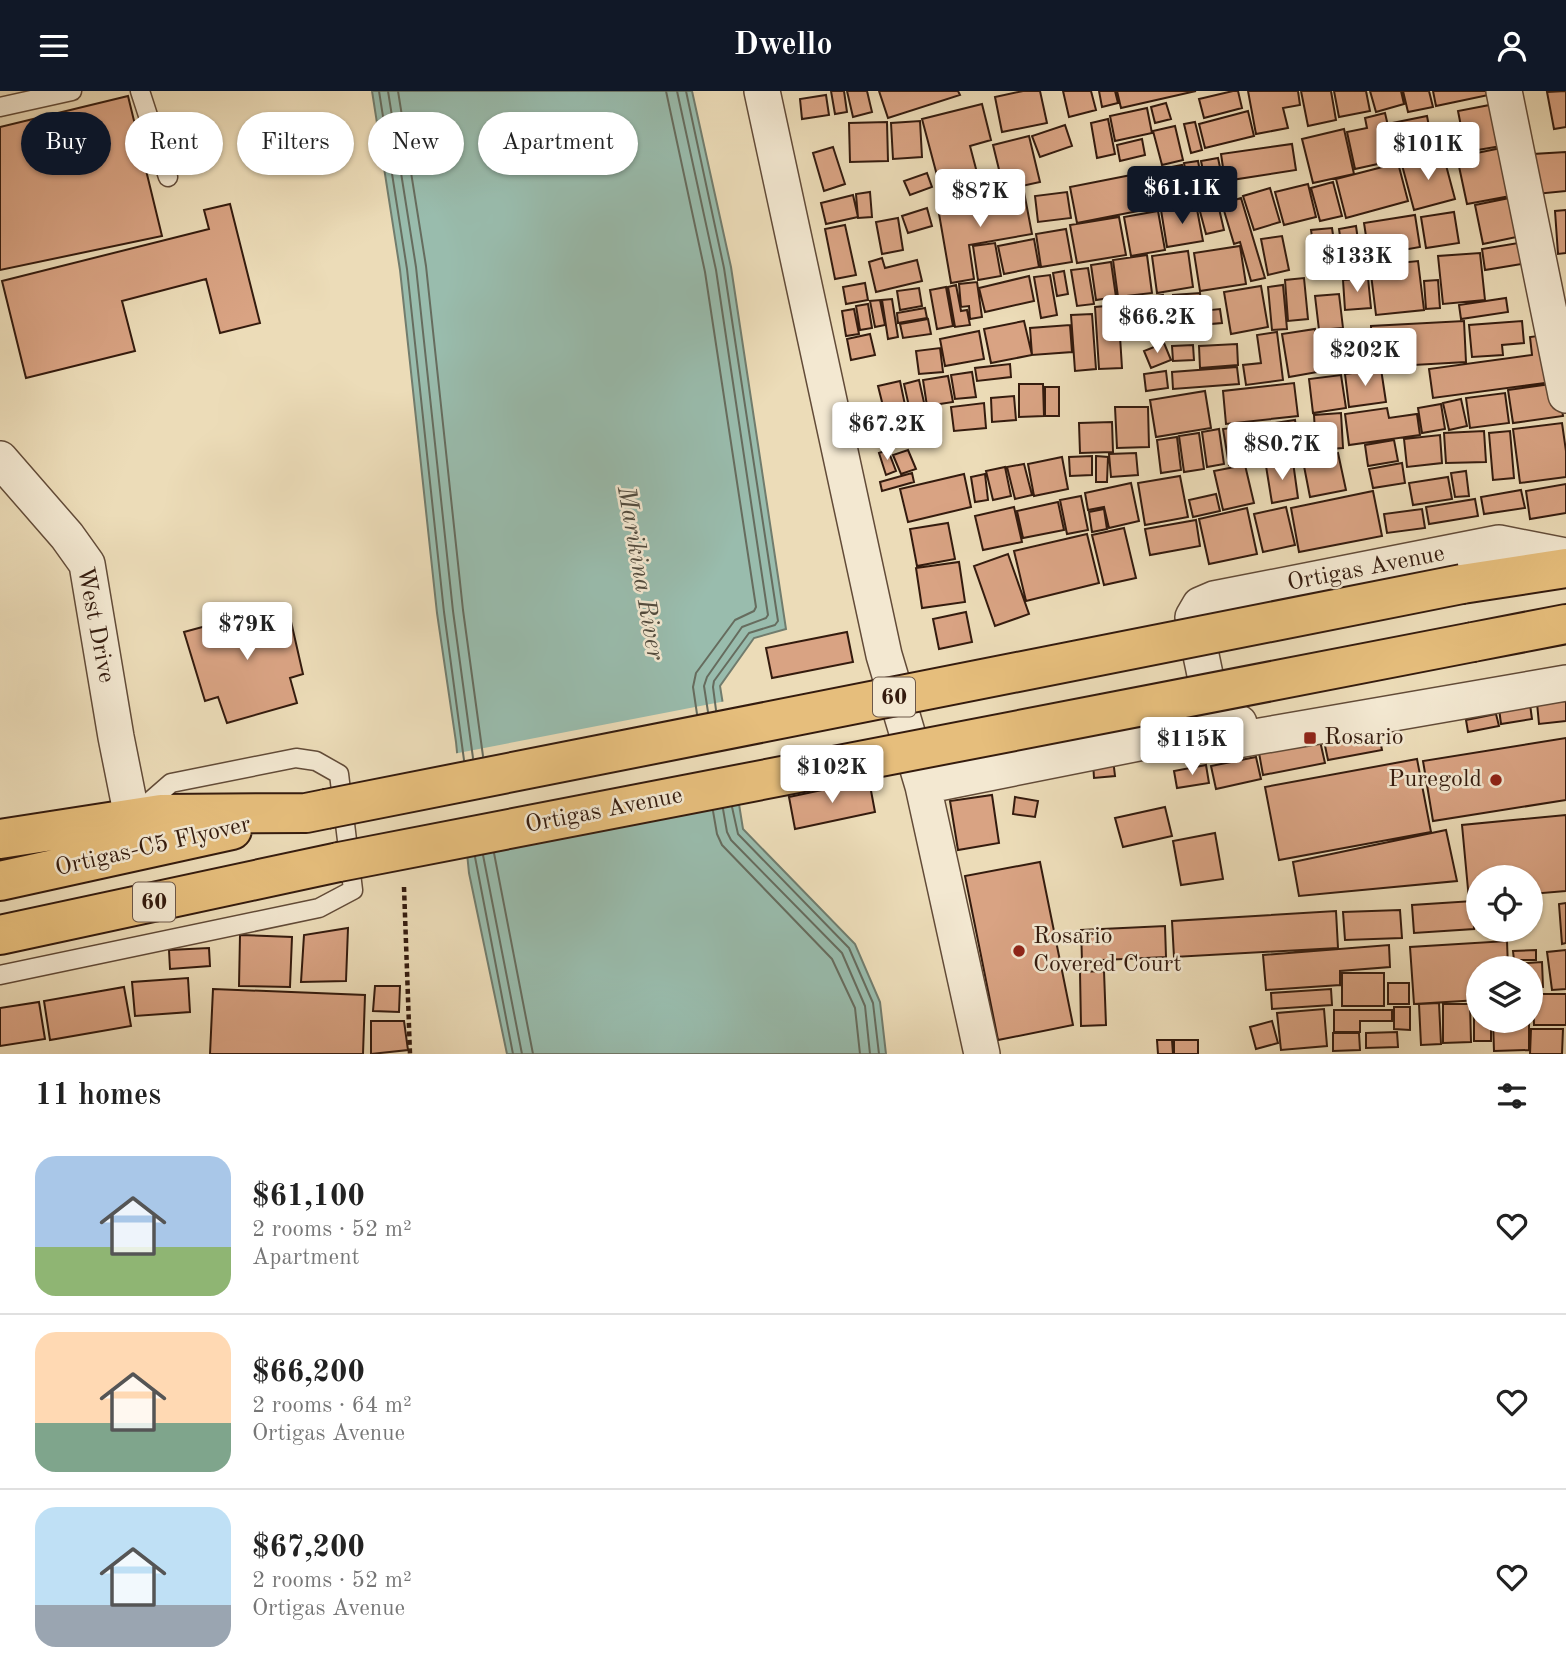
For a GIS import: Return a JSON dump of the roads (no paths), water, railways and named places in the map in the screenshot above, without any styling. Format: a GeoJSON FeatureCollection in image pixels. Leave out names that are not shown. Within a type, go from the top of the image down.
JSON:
{"type":"FeatureCollection","features":[{"type":"Feature","properties":{"kind":"main road","name":"Ortigas Avenue"},"geometry":{"type":"LineString","coordinates":[[0,839],[141,833],[161,814],[316,811],[1462,584],[1566,568]]}},
{"type":"Feature","properties":{"kind":"main road","name":"Ortigas Avenue"},"geometry":{"type":"LineString","coordinates":[[0,935],[339,862],[1566,624]]}},
{"type":"Feature","properties":{"kind":"main road","name":"Ortigas-C5 Flyover"},"geometry":{"type":"LineString","coordinates":[[0,881],[141,833]]}},
{"type":"Feature","properties":{"kind":"street"},"geometry":{"type":"LineString","coordinates":[[762,91],[884,655],[923,786],[982,1054]]}},
{"type":"Feature","properties":{"kind":"street"},"geometry":{"type":"LineString","coordinates":[[1504,91],[1566,395]]}},
{"type":"Feature","properties":{"kind":"street","name":"West Drive"},"geometry":{"type":"LineString","coordinates":[[0,459],[67,536],[87,564],[116,737],[141,833]]}},
{"type":"Feature","properties":{"kind":"street","name":"Ortigas Avenue"},"geometry":{"type":"LineString","coordinates":[[1216,727],[1193,617],[1200,605],[1214,599],[1499,543],[1566,556]]}},
{"type":"Feature","properties":{"kind":"street"},"geometry":{"type":"LineString","coordinates":[[923,786],[1216,727],[1566,666]]}},
{"type":"Feature","properties":{"kind":"street"},"geometry":{"type":"LineString","coordinates":[[1216,727],[1226,742],[1566,683]]}},
{"type":"Feature","properties":{"kind":"lane"},"geometry":{"type":"LineString","coordinates":[[0,107],[72,91]]}},
{"type":"Feature","properties":{"kind":"lane"},"geometry":{"type":"LineString","coordinates":[[140,91],[168,177]]}},
{"type":"Feature","properties":{"kind":"lane"},"geometry":{"type":"LineString","coordinates":[[0,975],[319,908],[353,890],[339,774],[316,761],[296,758],[171,783],[141,833]]}},
{"type":"Feature","properties":{"kind":"water","name":"Marikina River"},"geometry":{"type":"Polygon","coordinates":[[[372,91],[692,91],[731,267],[786,629],[754,638],[720,686],[743,829],[855,944],[880,1002],[886,1054],[507,1054],[469,873],[456,742],[437,613],[400,270],[385,175],[464,175],[464,112],[375,112],[372,91]]]}},
{"type":"Feature","properties":{"kind":"place","name":"Rosario"},"geometry":{"type":"Point","coordinates":[1310,738]}},
{"type":"Feature","properties":{"kind":"place","name":"Puregold"},"geometry":{"type":"Point","coordinates":[1496,780]}},
{"type":"Feature","properties":{"kind":"place","name":"Rosario Covered Court"},"geometry":{"type":"Point","coordinates":[1019,951]}}]}
